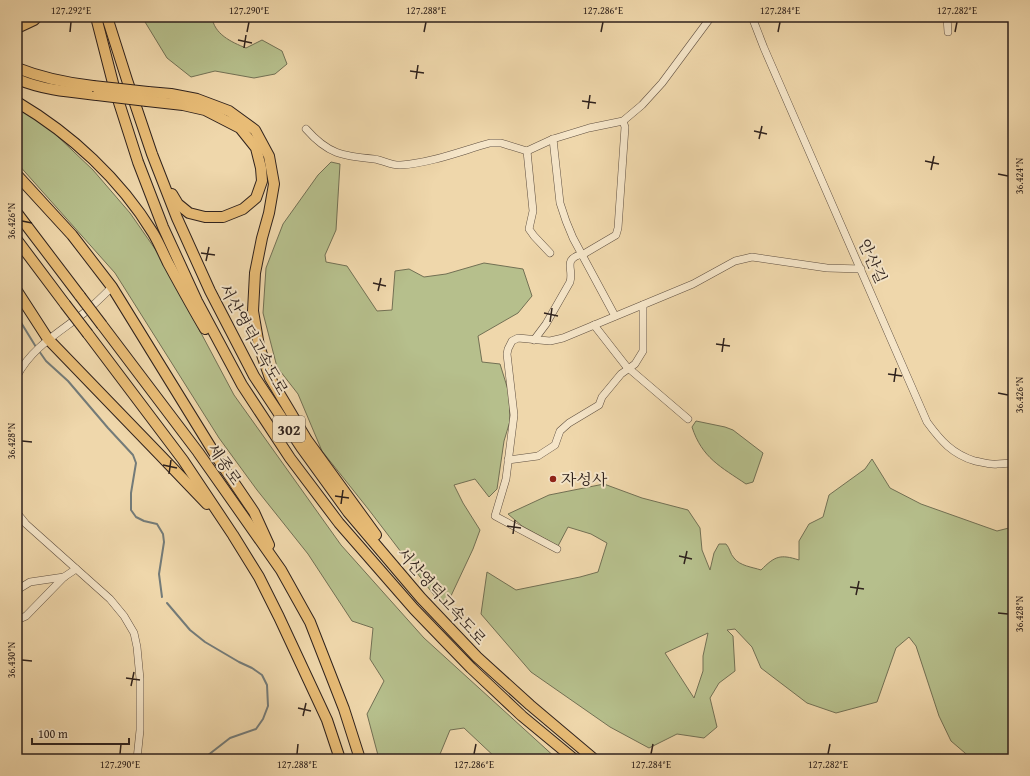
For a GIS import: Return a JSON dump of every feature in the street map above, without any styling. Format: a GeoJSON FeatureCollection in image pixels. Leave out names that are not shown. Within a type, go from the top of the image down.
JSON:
{"type":"FeatureCollection","features":[{"type":"Feature","properties":{"kind":"highway"},"geometry":{"type":"LineString","coordinates":[[17,28],[37,17]]}},
{"type":"Feature","properties":{"kind":"highway","name":"서산영덕고속도로"},"geometry":{"type":"LineString","coordinates":[[96,17],[123,117],[138,162],[163,227],[198,301],[242,384],[290,458],[339,523],[414,609],[471,668],[522,716],[574,759]]}},
{"type":"Feature","properties":{"kind":"highway","name":"서산영덕고속도로"},"geometry":{"type":"LineString","coordinates":[[107,17],[126,80],[152,154],[177,218],[210,291],[254,376],[301,447],[348,512],[421,598],[477,658],[594,759]]}},
{"type":"Feature","properties":{"kind":"highway"},"geometry":{"type":"LineString","coordinates":[[17,68],[34,75],[95,91]]}},
{"type":"Feature","properties":{"kind":"highway"},"geometry":{"type":"LineString","coordinates":[[17,79],[31,85],[58,91],[95,91],[148,96],[205,110],[240,128],[256,148],[261,168],[262,181],[256,198],[243,209],[223,217],[206,217],[189,213],[178,204],[152,154]]}},
{"type":"Feature","properties":{"kind":"highway"},"geometry":{"type":"LineString","coordinates":[[148,96],[171,94],[196,99],[229,111],[255,130],[269,156],[274,184],[269,213],[255,272],[253,311],[259,346],[270,378],[308,440],[421,598]]}},
{"type":"Feature","properties":{"kind":"highway"},"geometry":{"type":"LineString","coordinates":[[17,102],[39,115],[70,139],[92,158],[122,190],[153,233],[192,308],[242,384]]}},
{"type":"Feature","properties":{"kind":"highway"},"geometry":{"type":"LineString","coordinates":[[17,175],[72,235],[112,287],[218,459],[254,512],[281,570]]}},
{"type":"Feature","properties":{"kind":"highway","name":"세종로"},"geometry":{"type":"LineString","coordinates":[[17,213],[198,452],[281,570],[310,622],[344,709],[360,759]]}},
{"type":"Feature","properties":{"kind":"highway","name":"세종로"},"geometry":{"type":"LineString","coordinates":[[17,240],[183,460],[233,535],[259,577],[279,617],[327,720],[340,759]]}},
{"type":"Feature","properties":{"kind":"highway"},"geometry":{"type":"LineString","coordinates":[[17,291],[45,343],[161,456],[205,502],[233,535]]}},
{"type":"Feature","properties":{"kind":"street"},"geometry":{"type":"LineString","coordinates":[[306,129],[312,136],[330,150],[345,156],[376,159],[399,165],[426,162],[490,143],[501,143],[527,151],[554,139],[588,128],[624,121],[642,105],[662,82],[711,17]]}},
{"type":"Feature","properties":{"kind":"street","name":"안산길"},"geometry":{"type":"LineString","coordinates":[[752,17],[764,48],[927,422],[938,437],[951,450],[965,458],[997,464],[1013,463]]}},
{"type":"Feature","properties":{"kind":"street"},"geometry":{"type":"LineString","coordinates":[[947,17],[948,32]]}},
{"type":"Feature","properties":{"kind":"street"},"geometry":{"type":"LineString","coordinates":[[534,340],[546,324],[570,282],[572,276],[571,259],[616,235],[618,228],[625,126],[624,121]]}},
{"type":"Feature","properties":{"kind":"street"},"geometry":{"type":"LineString","coordinates":[[554,139],[560,203],[566,221],[615,316]]}},
{"type":"Feature","properties":{"kind":"street"},"geometry":{"type":"LineString","coordinates":[[527,151],[533,211],[529,229],[550,253]]}},
{"type":"Feature","properties":{"kind":"street"},"geometry":{"type":"LineString","coordinates":[[557,549],[494,516],[506,480],[514,415],[507,354],[512,341],[518,338],[550,341],[563,338],[693,284],[735,261],[752,257],[827,268],[861,270]]}},
{"type":"Feature","properties":{"kind":"street"},"geometry":{"type":"LineString","coordinates":[[17,376],[21,368],[31,356],[45,343],[85,312],[112,287]]}},
{"type":"Feature","properties":{"kind":"street"},"geometry":{"type":"LineString","coordinates":[[508,460],[538,456],[555,445],[560,431],[569,423],[599,405],[602,397],[621,374],[635,364],[643,351],[643,305]]}},
{"type":"Feature","properties":{"kind":"street"},"geometry":{"type":"LineString","coordinates":[[594,325],[629,368],[688,419]]}},
{"type":"Feature","properties":{"kind":"street"},"geometry":{"type":"LineString","coordinates":[[17,513],[26,524],[110,599],[124,616],[134,633],[140,679],[140,730],[137,759]]}},
{"type":"Feature","properties":{"kind":"street"},"geometry":{"type":"LineString","coordinates":[[17,620],[26,616],[64,577],[76,569]]}},
{"type":"Feature","properties":{"kind":"street"},"geometry":{"type":"LineString","coordinates":[[17,590],[30,582],[64,577]]}},
{"type":"Feature","properties":{"kind":"green space"},"geometry":{"type":"Polygon","coordinates":[[[142,17],[212,17],[216,28],[224,37],[246,48],[262,40],[282,51],[287,64],[275,74],[254,78],[215,71],[191,77],[167,58],[142,17]]]}},
{"type":"Feature","properties":{"kind":"green space"},"geometry":{"type":"Polygon","coordinates":[[[17,107],[52,131],[93,170],[130,213],[160,256],[234,395],[341,545],[424,638],[557,759],[497,759],[464,728],[450,730],[438,759],[379,759],[367,714],[384,681],[370,659],[373,628],[352,621],[308,554],[257,490],[219,438],[115,273],[17,163],[17,107]]]}},
{"type":"Feature","properties":{"kind":"green space"},"geometry":{"type":"Polygon","coordinates":[[[331,162],[340,164],[336,230],[325,255],[326,262],[347,266],[377,311],[392,310],[395,271],[409,269],[424,277],[446,274],[484,263],[523,269],[532,296],[518,313],[478,336],[482,362],[500,364],[509,393],[510,421],[504,441],[497,489],[489,497],[475,479],[454,485],[463,503],[480,530],[473,549],[450,598],[440,603],[322,451],[298,394],[277,367],[263,313],[266,268],[283,224],[318,175],[331,162]]]}},
{"type":"Feature","properties":{"kind":"green space"},"geometry":{"type":"Polygon","coordinates":[[[696,421],[733,430],[763,453],[753,482],[746,484],[713,461],[701,447],[696,438],[692,427],[696,421]]]}},
{"type":"Feature","properties":{"kind":"green space"},"geometry":{"type":"Polygon","coordinates":[[[872,459],[890,488],[921,504],[997,531],[1013,527],[1013,759],[972,759],[951,741],[939,716],[916,646],[909,637],[896,648],[877,702],[836,713],[807,703],[761,668],[752,647],[735,629],[727,630],[733,636],[735,671],[719,683],[710,698],[717,727],[704,738],[677,734],[649,748],[610,727],[531,672],[481,614],[487,572],[516,590],[598,572],[607,543],[591,534],[568,527],[558,546],[522,526],[508,514],[549,495],[604,484],[642,498],[688,510],[700,528],[702,550],[710,570],[714,553],[719,544],[726,544],[737,561],[743,565],[761,570],[774,559],[787,557],[799,560],[799,541],[809,524],[823,517],[829,495],[865,469],[872,459]],[[708,633],[665,653],[694,698],[703,671],[703,656],[708,633]]]}},
{"type":"Feature","properties":{"kind":"waterway"},"geometry":{"type":"LineString","coordinates":[[17,316],[36,347]]}},
{"type":"Feature","properties":{"kind":"waterway"},"geometry":{"type":"LineString","coordinates":[[39,351],[46,361],[68,381],[133,455],[136,463],[131,493],[131,510],[136,517],[144,521],[157,524],[163,534],[164,542],[159,574],[162,597]]}},
{"type":"Feature","properties":{"kind":"waterway"},"geometry":{"type":"LineString","coordinates":[[167,603],[190,630],[205,642],[262,675],[267,685],[268,706],[263,719],[256,729],[230,738],[203,759]]}},
{"type":"Feature","properties":{"kind":"place","name":"자성사"},"geometry":{"type":"Point","coordinates":[553,479]}}]}
